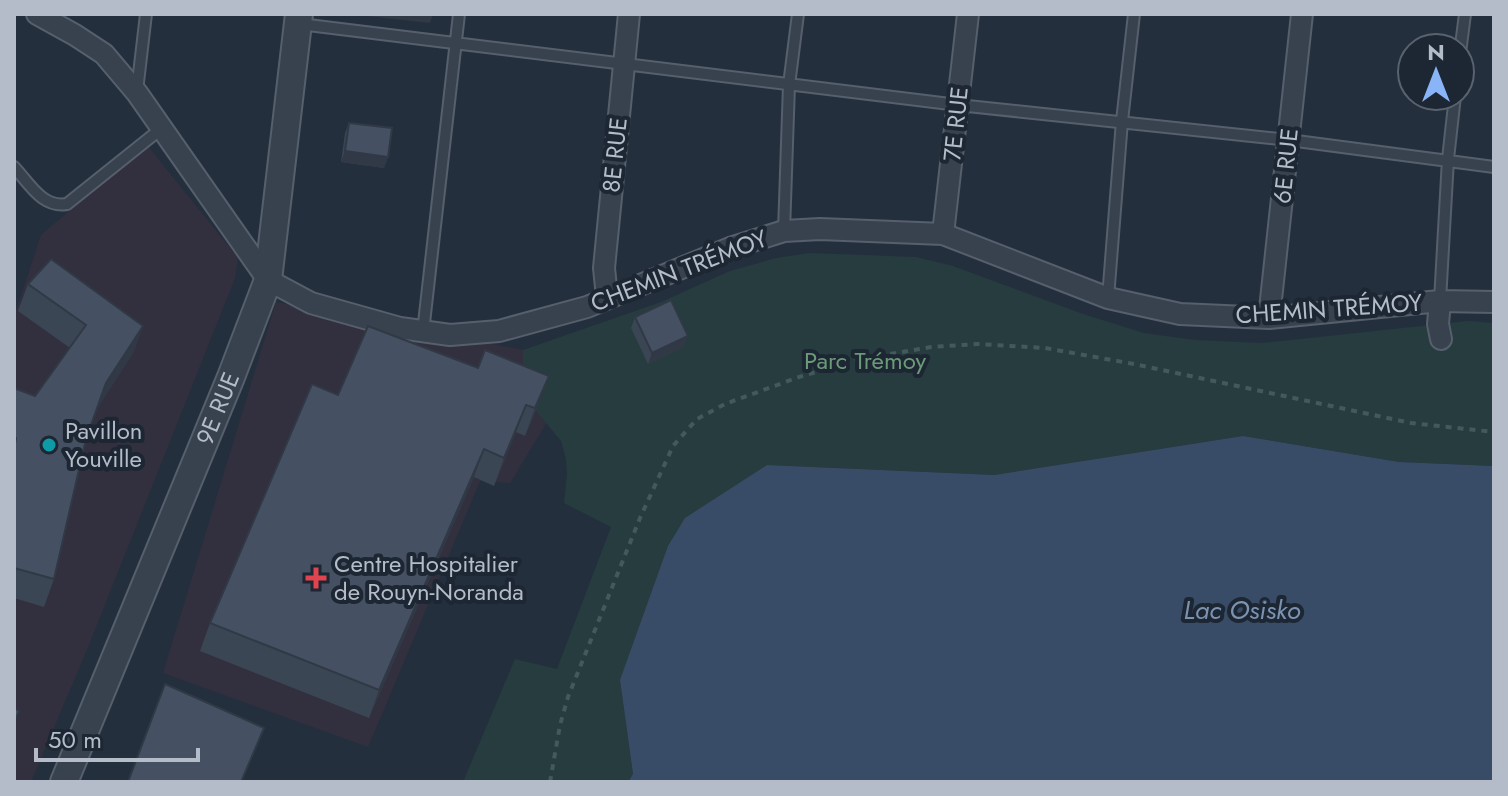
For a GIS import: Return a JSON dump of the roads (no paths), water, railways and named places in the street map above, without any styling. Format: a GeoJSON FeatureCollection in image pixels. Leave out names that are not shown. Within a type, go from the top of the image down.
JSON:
{"type":"FeatureCollection","features":[{"type":"Feature","properties":{"kind":"street","name":"CHEMIN TRÉMOY"},"geometry":{"type":"LineString","coordinates":[[37,14],[104,54],[137,93],[268,280],[311,303],[423,332],[450,335],[499,331],[587,307],[730,248],[784,231],[875,229],[943,234],[1108,298],[1180,314],[1269,318],[1440,301],[1494,302]]}},
{"type":"Feature","properties":{"kind":"street","name":"8E RUE"},"geometry":{"type":"LineString","coordinates":[[607,297],[604,268],[629,14]]}},
{"type":"Feature","properties":{"kind":"street","name":"7E RUE"},"geometry":{"type":"LineString","coordinates":[[943,234],[968,14]]}},
{"type":"Feature","properties":{"kind":"street","name":"6E RUE"},"geometry":{"type":"LineString","coordinates":[[1269,318],[1302,14]]}},
{"type":"Feature","properties":{"kind":"street","name":"9E RUE"},"geometry":{"type":"LineString","coordinates":[[64,782],[268,280],[298,19]]}},
{"type":"Feature","properties":{"kind":"street"},"geometry":{"type":"LineString","coordinates":[[1440,301],[1438,324],[1441,339]]}},
{"type":"Feature","properties":{"kind":"lane"},"geometry":{"type":"LineString","coordinates":[[137,93],[146,14]]}},
{"type":"Feature","properties":{"kind":"lane"},"geometry":{"type":"LineString","coordinates":[[423,332],[459,14]]}},
{"type":"Feature","properties":{"kind":"lane"},"geometry":{"type":"LineString","coordinates":[[784,231],[789,85],[798,14]]}},
{"type":"Feature","properties":{"kind":"lane"},"geometry":{"type":"LineString","coordinates":[[1108,298],[1134,14]]}},
{"type":"Feature","properties":{"kind":"lane"},"geometry":{"type":"LineString","coordinates":[[298,19],[455,43],[789,85],[1289,140],[1494,167]]}},
{"type":"Feature","properties":{"kind":"lane"},"geometry":{"type":"LineString","coordinates":[[1440,301],[1453,112]]}},
{"type":"Feature","properties":{"kind":"lane"},"geometry":{"type":"LineString","coordinates":[[14,167],[47,203],[55,206],[67,204],[162,128]]}},
{"type":"Feature","properties":{"kind":"water","name":"Lac Osisko"},"geometry":{"type":"Polygon","coordinates":[[[1243,436],[1399,462],[1494,466],[1494,782],[628,782],[633,774],[620,680],[668,546],[685,518],[767,465],[994,475],[1243,436]]]}},
{"type":"Feature","properties":{"kind":"place","name":"Pavillon Youville"},"geometry":{"type":"Point","coordinates":[49,445]}},
{"type":"Feature","properties":{"kind":"place","name":"Centre Hospitalier de Rouyn-Noranda"},"geometry":{"type":"Point","coordinates":[316,578]}},
{"type":"Feature","properties":{"kind":"park label","name":"Parc Trémoy"},"geometry":{"type":"Point","coordinates":[865,361]}}]}
